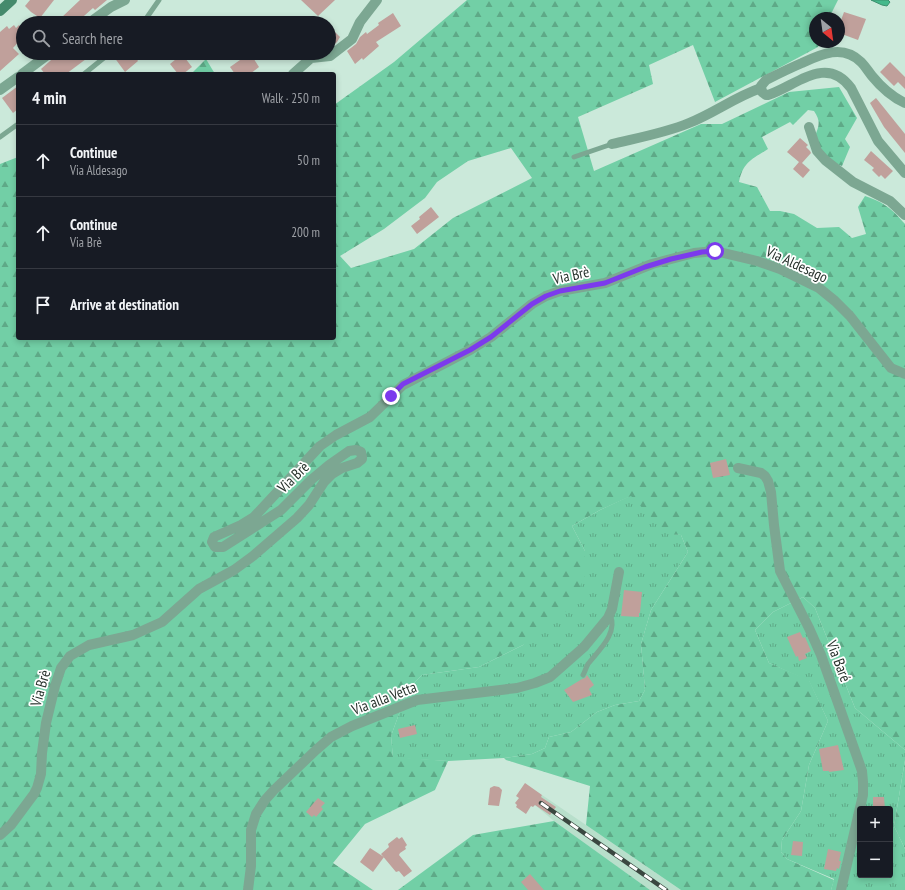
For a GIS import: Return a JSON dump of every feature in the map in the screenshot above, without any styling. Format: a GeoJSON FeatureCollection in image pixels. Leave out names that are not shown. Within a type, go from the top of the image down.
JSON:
{"type":"FeatureCollection","features":[{"type":"Feature","properties":{"kind":"main road"},"geometry":{"type":"LineString","coordinates":[[0,11],[12,0]]}},
{"type":"Feature","properties":{"kind":"street"},"geometry":{"type":"LineString","coordinates":[[99,16],[111,7],[125,0]]}},
{"type":"Feature","properties":{"kind":"street"},"geometry":{"type":"LineString","coordinates":[[336,51],[352,39],[360,22],[377,0]]}},
{"type":"Feature","properties":{"kind":"street"},"geometry":{"type":"LineString","coordinates":[[905,103],[886,91],[860,61],[847,53],[840,51],[824,53],[779,73],[764,81],[761,88],[764,94],[768,95],[815,73],[828,73],[838,76],[851,88],[878,141],[905,172]]}},
{"type":"Feature","properties":{"kind":"street"},"geometry":{"type":"LineString","coordinates":[[25,72],[41,60]]}},
{"type":"Feature","properties":{"kind":"street"},"geometry":{"type":"LineString","coordinates":[[295,72],[309,60]]}},
{"type":"Feature","properties":{"kind":"street"},"geometry":{"type":"LineString","coordinates":[[0,90],[16,78]]}},
{"type":"Feature","properties":{"kind":"street"},"geometry":{"type":"LineString","coordinates":[[612,144],[697,120],[738,97],[761,88]]}},
{"type":"Feature","properties":{"kind":"street"},"geometry":{"type":"LineString","coordinates":[[809,126],[817,151],[825,160],[853,182],[890,201],[905,215]]}},
{"type":"Feature","properties":{"kind":"street","name":"Via Aldesago"},"geometry":{"type":"LineString","coordinates":[[645,267],[694,253],[715,251],[757,261],[780,269],[819,288],[835,300],[850,316],[891,368],[905,374]]}},
{"type":"Feature","properties":{"kind":"street","name":"Via Brè"},"geometry":{"type":"LineString","coordinates":[[0,835],[11,825],[38,788],[41,774],[46,724],[55,686],[61,668],[70,656],[88,644],[133,635],[156,626],[168,618],[198,589],[234,570],[253,556],[298,518],[309,505],[324,482],[332,474],[342,468],[360,462],[362,457],[361,452],[356,450],[349,451],[311,480],[281,510],[223,547],[215,547],[212,539],[216,535],[254,517],[320,446],[336,435],[363,421],[403,384],[470,350],[491,337],[532,304],[546,296],[560,291],[605,283],[645,267]]}},
{"type":"Feature","properties":{"kind":"street","name":"Via Baré"},"geometry":{"type":"LineString","coordinates":[[738,468],[761,473],[767,478],[771,492],[780,571],[821,655],[862,771],[864,782],[862,795],[841,890]]}},
{"type":"Feature","properties":{"kind":"street","name":"Via alla Vetta"},"geometry":{"type":"LineString","coordinates":[[248,890],[251,866],[253,822],[260,807],[274,790],[331,737],[371,718],[417,700],[527,686],[543,680],[558,671],[584,647],[610,615],[619,572]]}},
{"type":"Feature","properties":{"kind":"lane"},"geometry":{"type":"LineString","coordinates":[[148,16],[159,0]]}},
{"type":"Feature","properties":{"kind":"lane"},"geometry":{"type":"LineString","coordinates":[[86,72],[101,60]]}},
{"type":"Feature","properties":{"kind":"lane"},"geometry":{"type":"LineString","coordinates":[[0,137],[16,125]]}},
{"type":"Feature","properties":{"kind":"lane"},"geometry":{"type":"LineString","coordinates":[[574,157],[612,144]]}},
{"type":"Feature","properties":{"kind":"lane"},"geometry":{"type":"LineString","coordinates":[[583,675],[588,664],[603,647],[608,637],[612,621],[610,615]]}},
{"type":"Feature","properties":{"kind":"shaded area"},"geometry":{"type":"Polygon","coordinates":[[[871,0],[888,0],[890,2],[887,6],[871,0]]]}},
{"type":"Feature","properties":{"kind":"shaded area"},"geometry":{"type":"Polygon","coordinates":[[[542,795],[681,890],[650,890],[554,821],[535,805],[542,795]]]}},
{"type":"Feature","properties":{"kind":"green space"},"geometry":{"type":"Polygon","coordinates":[[[467,0],[838,0],[832,12],[809,12],[809,48],[816,48],[715,102],[693,45],[649,65],[653,84],[578,117],[594,171],[701,124],[722,124],[789,92],[839,87],[857,118],[845,139],[850,147],[842,166],[828,158],[822,151],[815,136],[818,126],[818,118],[814,111],[808,110],[793,125],[790,122],[762,137],[768,149],[746,165],[739,182],[757,187],[770,211],[780,211],[794,214],[817,228],[839,227],[852,238],[866,234],[858,207],[865,196],[878,201],[887,207],[905,224],[905,750],[855,708],[815,608],[803,597],[773,612],[755,630],[769,663],[809,680],[828,721],[809,765],[801,811],[782,840],[781,852],[787,859],[834,880],[831,890],[681,890],[586,825],[590,786],[506,760],[504,758],[532,754],[545,748],[549,737],[571,732],[597,712],[615,705],[639,701],[645,690],[641,644],[651,610],[688,552],[681,535],[667,534],[631,496],[600,510],[572,526],[585,551],[585,576],[570,608],[523,645],[479,667],[422,675],[408,689],[391,736],[393,757],[448,761],[435,790],[365,824],[333,863],[373,890],[0,890],[0,164],[16,158],[16,340],[336,340],[336,104],[394,62],[467,0]],[[511,148],[468,161],[437,182],[425,198],[384,229],[340,256],[351,268],[414,249],[453,218],[532,178],[511,148]]]}},
{"type":"Feature","properties":{"kind":"green space"},"geometry":{"type":"Polygon","coordinates":[[[207,60],[214,72],[193,72],[207,60]]]}},
{"type":"Feature","properties":{"kind":"green space"},"geometry":{"type":"Polygon","coordinates":[[[632,495],[667,533],[681,535],[688,552],[651,610],[641,644],[645,690],[639,701],[615,705],[597,712],[571,732],[549,737],[545,748],[532,754],[504,758],[448,761],[393,758],[391,736],[408,689],[422,675],[479,667],[523,645],[585,551],[572,526],[600,510],[632,495]]]}},
{"type":"Feature","properties":{"kind":"green space"},"geometry":{"type":"Polygon","coordinates":[[[803,597],[815,608],[855,708],[905,750],[905,760],[894,826],[905,849],[905,890],[831,890],[834,879],[787,859],[781,852],[782,840],[801,811],[809,765],[828,721],[809,681],[769,663],[755,630],[773,612],[803,597]]]}},
{"type":"Feature","properties":{"kind":"green space"},"geometry":{"type":"Polygon","coordinates":[[[905,760],[905,849],[894,826],[905,760]]]}},
{"type":"Feature","properties":{"kind":"green space"},"geometry":{"type":"Polygon","coordinates":[[[554,821],[650,890],[398,890],[473,835],[554,821]]]}},
{"type":"Feature","properties":{"kind":"building"},"geometry":{"type":"Polygon","coordinates":[[[30,0],[54,0],[42,16],[37,16],[25,6],[30,0]]]}},
{"type":"Feature","properties":{"kind":"building"},"geometry":{"type":"Polygon","coordinates":[[[80,0],[107,0],[95,10],[93,8],[84,16],[63,16],[80,0]]]}},
{"type":"Feature","properties":{"kind":"building"},"geometry":{"type":"Polygon","coordinates":[[[301,0],[335,0],[318,16],[301,0]]]}},
{"type":"Feature","properties":{"kind":"building"},"geometry":{"type":"Polygon","coordinates":[[[845,12],[866,19],[858,40],[845,35],[845,12]]]}},
{"type":"Feature","properties":{"kind":"building"},"geometry":{"type":"Polygon","coordinates":[[[393,13],[401,26],[376,42],[379,46],[363,60],[362,58],[355,64],[347,51],[356,44],[360,37],[366,32],[367,34],[379,25],[378,23],[393,13]]]}},
{"type":"Feature","properties":{"kind":"building"},"geometry":{"type":"Polygon","coordinates":[[[14,25],[16,28],[16,45],[13,48],[16,51],[16,57],[0,71],[0,32],[7,26],[9,29],[14,25]]]}},
{"type":"Feature","properties":{"kind":"building"},"geometry":{"type":"Polygon","coordinates":[[[336,33],[340,37],[336,43],[336,33]]]}},
{"type":"Feature","properties":{"kind":"building"},"geometry":{"type":"Polygon","coordinates":[[[51,60],[85,60],[69,72],[43,72],[41,69],[51,60]]]}},
{"type":"Feature","properties":{"kind":"building"},"geometry":{"type":"Polygon","coordinates":[[[116,60],[137,60],[138,61],[125,72],[116,60]]]}},
{"type":"Feature","properties":{"kind":"building"},"geometry":{"type":"Polygon","coordinates":[[[175,60],[187,60],[192,67],[186,72],[176,72],[170,64],[175,60]]]}},
{"type":"Feature","properties":{"kind":"building"},"geometry":{"type":"Polygon","coordinates":[[[240,60],[254,60],[259,67],[253,72],[234,72],[230,67],[240,60]]]}},
{"type":"Feature","properties":{"kind":"building"},"geometry":{"type":"Polygon","coordinates":[[[890,62],[905,77],[905,89],[898,82],[894,86],[880,72],[890,62]]]}},
{"type":"Feature","properties":{"kind":"building"},"geometry":{"type":"Polygon","coordinates":[[[16,88],[16,111],[13,113],[2,98],[16,88]]]}},
{"type":"Feature","properties":{"kind":"building"},"geometry":{"type":"Polygon","coordinates":[[[876,98],[905,134],[905,153],[884,127],[870,103],[876,98]]]}},
{"type":"Feature","properties":{"kind":"building"},"geometry":{"type":"Polygon","coordinates":[[[800,138],[808,145],[806,147],[811,153],[802,163],[810,170],[803,178],[793,169],[799,162],[787,152],[800,138]]]}},
{"type":"Feature","properties":{"kind":"building"},"geometry":{"type":"Polygon","coordinates":[[[871,151],[893,171],[885,179],[881,175],[879,177],[872,170],[874,168],[864,160],[871,151]]]}},
{"type":"Feature","properties":{"kind":"building"},"geometry":{"type":"Polygon","coordinates":[[[431,207],[439,217],[417,234],[411,226],[431,207]]]}},
{"type":"Feature","properties":{"kind":"building"},"geometry":{"type":"Polygon","coordinates":[[[726,459],[730,475],[713,478],[710,463],[726,459]]]}},
{"type":"Feature","properties":{"kind":"building"},"geometry":{"type":"Polygon","coordinates":[[[624,590],[642,592],[639,617],[621,616],[624,590]]]}},
{"type":"Feature","properties":{"kind":"building"},"geometry":{"type":"Polygon","coordinates":[[[800,632],[803,638],[805,637],[811,651],[805,654],[807,658],[799,661],[798,656],[796,657],[787,637],[800,632]]]}},
{"type":"Feature","properties":{"kind":"building"},"geometry":{"type":"Polygon","coordinates":[[[587,675],[594,685],[589,689],[592,695],[573,702],[564,690],[585,678],[587,675]]]}},
{"type":"Feature","properties":{"kind":"building"},"geometry":{"type":"Polygon","coordinates":[[[415,725],[417,734],[400,738],[398,729],[415,725]]]}},
{"type":"Feature","properties":{"kind":"building"},"geometry":{"type":"Polygon","coordinates":[[[838,745],[844,770],[829,772],[823,771],[819,749],[838,745]]]}},
{"type":"Feature","properties":{"kind":"building"},"geometry":{"type":"Polygon","coordinates":[[[525,783],[542,795],[541,797],[556,807],[550,815],[535,805],[533,807],[531,806],[526,814],[516,807],[517,805],[515,803],[519,798],[516,796],[525,783]]]}},
{"type":"Feature","properties":{"kind":"building"},"geometry":{"type":"Polygon","coordinates":[[[494,786],[499,787],[502,790],[499,806],[488,805],[490,788],[494,786]]]}},
{"type":"Feature","properties":{"kind":"building"},"geometry":{"type":"Polygon","coordinates":[[[873,797],[884,797],[885,806],[873,806],[873,797]]]}},
{"type":"Feature","properties":{"kind":"building"},"geometry":{"type":"Polygon","coordinates":[[[318,798],[325,803],[321,807],[323,809],[316,817],[314,815],[312,817],[306,812],[318,798]]]}},
{"type":"Feature","properties":{"kind":"building"},"geometry":{"type":"Polygon","coordinates":[[[397,837],[399,839],[402,837],[407,845],[405,847],[406,849],[399,855],[412,871],[404,877],[399,871],[396,872],[381,854],[389,847],[388,844],[397,837]]]}},
{"type":"Feature","properties":{"kind":"building"},"geometry":{"type":"Polygon","coordinates":[[[793,841],[803,842],[802,856],[791,855],[793,841]]]}},
{"type":"Feature","properties":{"kind":"building"},"geometry":{"type":"Polygon","coordinates":[[[370,848],[384,857],[373,872],[360,862],[370,848]]]}},
{"type":"Feature","properties":{"kind":"building"},"geometry":{"type":"Polygon","coordinates":[[[828,849],[841,852],[839,869],[837,868],[836,871],[824,869],[828,849]]]}},
{"type":"Feature","properties":{"kind":"building"},"geometry":{"type":"Polygon","coordinates":[[[530,874],[544,890],[528,890],[521,882],[530,874]]]}},
{"type":"Feature","properties":{"kind":"railway"},"geometry":{"type":"LineString","coordinates":[[541,803],[666,890]]}},
{"type":"Feature","properties":{"kind":"route"},"geometry":{"type":"LineString","coordinates":[[391,396],[403,384],[470,350],[491,337],[532,304],[546,296],[560,291],[605,283],[645,267],[671,259],[694,253],[715,251]]}}]}
